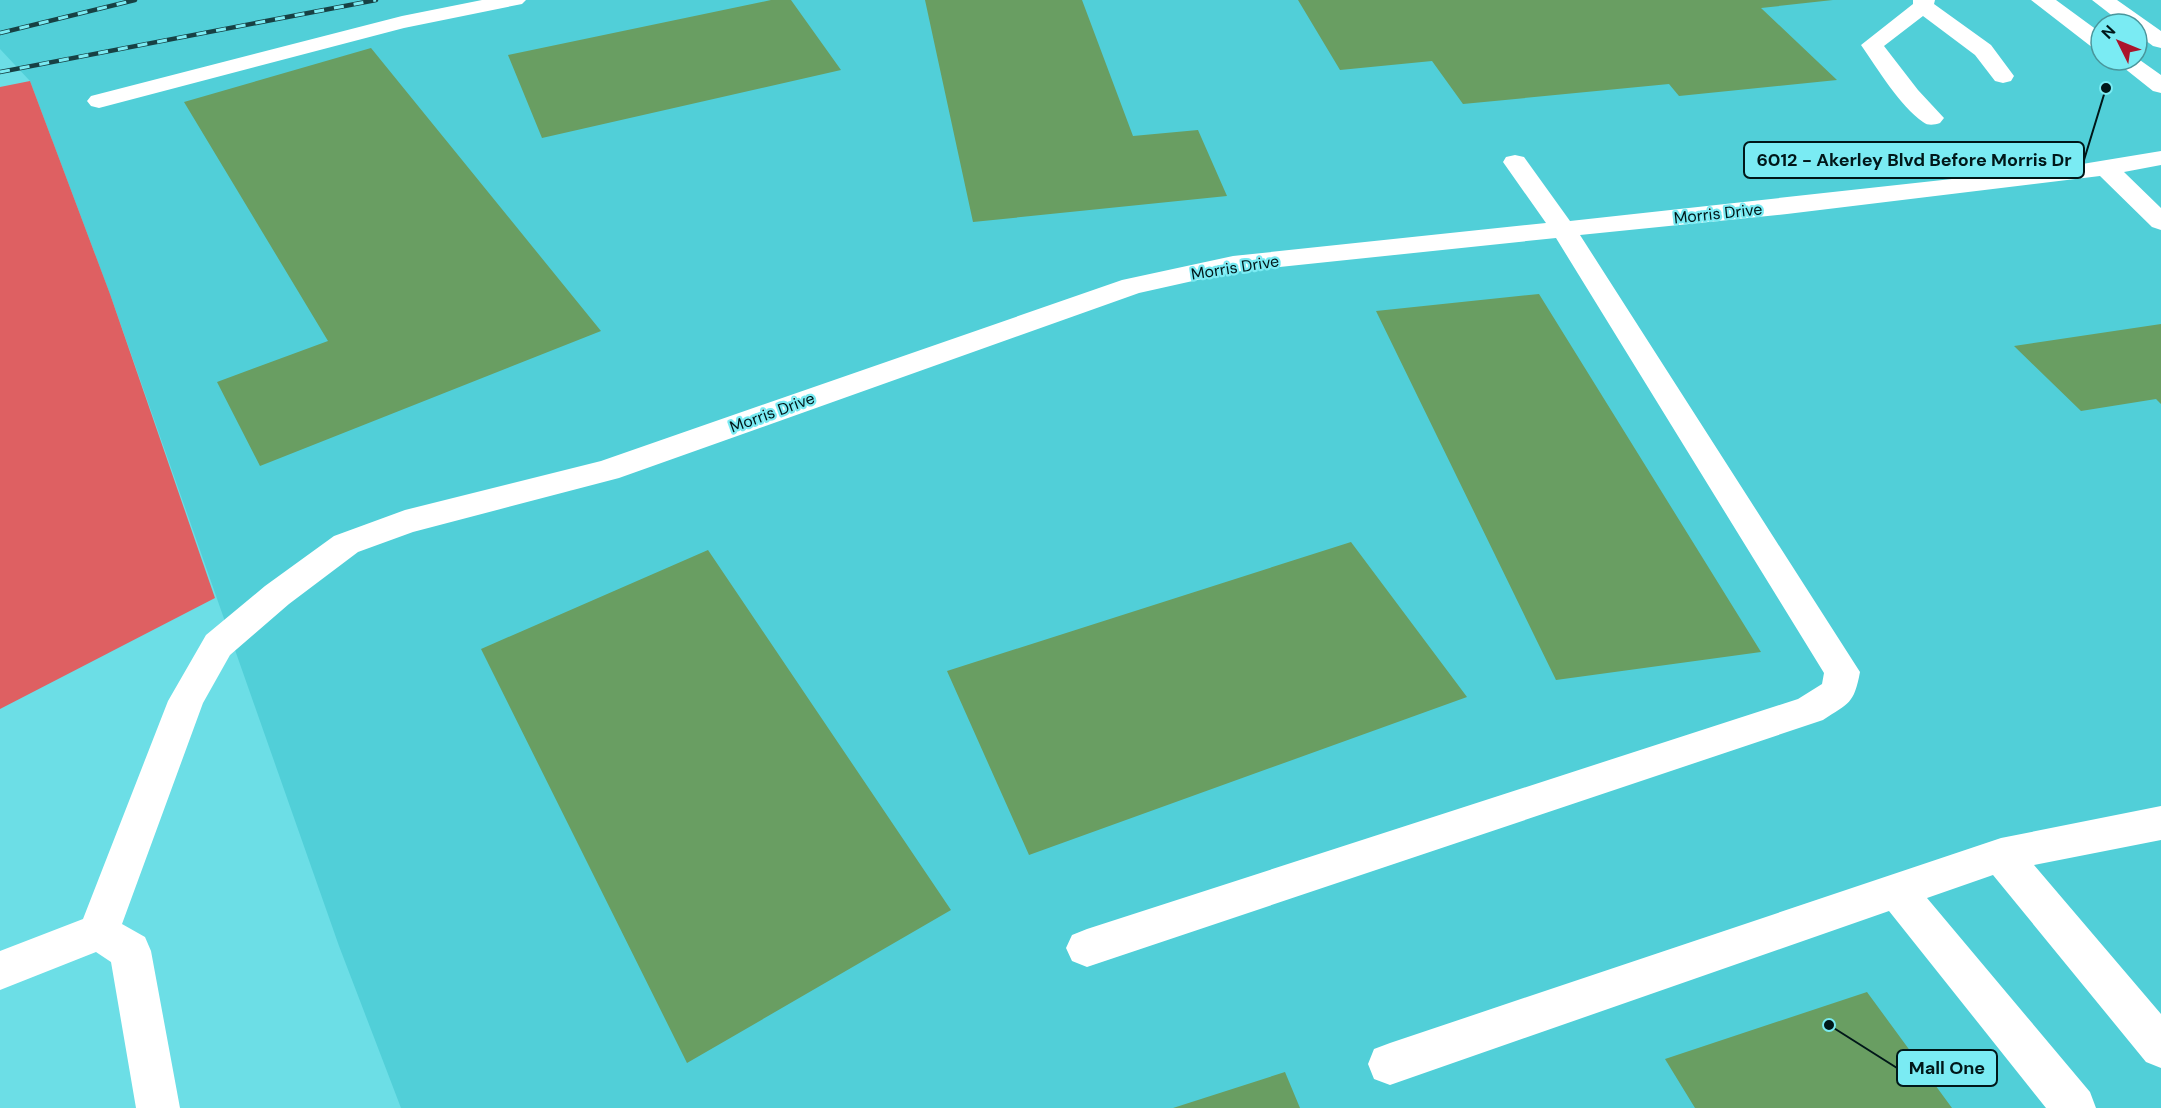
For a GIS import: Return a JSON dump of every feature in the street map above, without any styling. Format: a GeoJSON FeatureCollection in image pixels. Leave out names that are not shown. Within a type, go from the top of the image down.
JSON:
{"type":"FeatureCollection","features":[{"type":"Feature","properties":{"kind":"street"},"geometry":{"type":"LineString","coordinates":[[99,101],[402,22],[515,0]]}},
{"type":"Feature","properties":{"kind":"street"},"geometry":{"type":"LineString","coordinates":[[2042,0],[2089,34]]}},
{"type":"Feature","properties":{"kind":"street"},"geometry":{"type":"LineString","coordinates":[[2103,0],[2161,41]]}},
{"type":"Feature","properties":{"kind":"street"},"geometry":{"type":"LineString","coordinates":[[1932,118],[1910,95],[1872,45],[1923,3],[1983,50],[2003,76]]}},
{"type":"Feature","properties":{"kind":"street"},"geometry":{"type":"LineString","coordinates":[[2142,72],[2161,86]]}},
{"type":"Feature","properties":{"kind":"street","name":"Morris Drive"},"geometry":{"type":"LineString","coordinates":[[99,932],[186,701],[218,645],[277,595],[346,544],[405,522],[608,470],[1132,286],[1233,264],[1787,206],[2161,158]]}},
{"type":"Feature","properties":{"kind":"street"},"geometry":{"type":"LineString","coordinates":[[1087,948],[1810,710],[1838,692],[1842,672],[1563,229],[1515,162]]}},
{"type":"Feature","properties":{"kind":"street"},"geometry":{"type":"LineString","coordinates":[[2105,167],[2161,222]]}},
{"type":"Feature","properties":{"kind":"street"},"geometry":{"type":"LineString","coordinates":[[1390,1064],[2001,855],[2161,823]]}},
{"type":"Feature","properties":{"kind":"street"},"geometry":{"type":"LineString","coordinates":[[2001,855],[2161,1047]]}},
{"type":"Feature","properties":{"kind":"street"},"geometry":{"type":"LineString","coordinates":[[1896,890],[2074,1108]]}},
{"type":"Feature","properties":{"kind":"street"},"geometry":{"type":"LineString","coordinates":[[0,971],[99,932],[130,951],[158,1108]]}},
{"type":"Feature","properties":{"kind":"shaded area"},"geometry":{"type":"Polygon","coordinates":[[[0,0],[2161,0],[2161,1108],[401,1108],[339,946],[110,294],[30,81],[0,49],[0,0]]]}},
{"type":"Feature","properties":{"kind":"shaded area"},"geometry":{"type":"Polygon","coordinates":[[[30,81],[110,294],[215,598],[0,709],[0,87],[30,81]]]}},
{"type":"Feature","properties":{"kind":"building"},"geometry":{"type":"Polygon","coordinates":[[[771,0],[791,0],[841,70],[542,138],[508,55],[771,0]]]}},
{"type":"Feature","properties":{"kind":"building"},"geometry":{"type":"Polygon","coordinates":[[[925,0],[1082,0],[1133,136],[1198,130],[1227,196],[973,222],[925,0]]]}},
{"type":"Feature","properties":{"kind":"building"},"geometry":{"type":"Polygon","coordinates":[[[1298,0],[1833,0],[1761,8],[1837,80],[1679,96],[1669,84],[1463,104],[1432,61],[1340,70],[1298,0]]]}},
{"type":"Feature","properties":{"kind":"building"},"geometry":{"type":"Polygon","coordinates":[[[371,48],[601,331],[260,466],[217,382],[328,341],[184,102],[371,48]]]}},
{"type":"Feature","properties":{"kind":"building"},"geometry":{"type":"Polygon","coordinates":[[[1539,294],[1761,652],[1556,680],[1376,311],[1539,294]]]}},
{"type":"Feature","properties":{"kind":"building"},"geometry":{"type":"Polygon","coordinates":[[[2161,324],[2161,404],[2156,399],[2081,411],[2014,346],[2161,324]]]}},
{"type":"Feature","properties":{"kind":"building"},"geometry":{"type":"Polygon","coordinates":[[[1351,542],[1467,697],[1029,855],[947,671],[1351,542]]]}},
{"type":"Feature","properties":{"kind":"building"},"geometry":{"type":"Polygon","coordinates":[[[708,550],[951,910],[687,1063],[481,649],[708,550]]]}},
{"type":"Feature","properties":{"kind":"building"},"geometry":{"type":"Polygon","coordinates":[[[1867,992],[1952,1108],[1695,1108],[1665,1059],[1867,992]]]}},
{"type":"Feature","properties":{"kind":"building"},"geometry":{"type":"Polygon","coordinates":[[[1285,1072],[1300,1108],[1173,1108],[1285,1072]]]}},
{"type":"Feature","properties":{"kind":"railway"},"geometry":{"type":"LineString","coordinates":[[0,33],[135,0]]}},
{"type":"Feature","properties":{"kind":"railway"},"geometry":{"type":"LineString","coordinates":[[0,72],[376,0]]}},
{"type":"Feature","properties":{"kind":"place","name":"6012 - Akerley Blvd Before Morris Dr"},"geometry":{"type":"Point","coordinates":[2106,88]}},
{"type":"Feature","properties":{"kind":"place","name":"Mall One"},"geometry":{"type":"Point","coordinates":[1829,1025]}}]}
